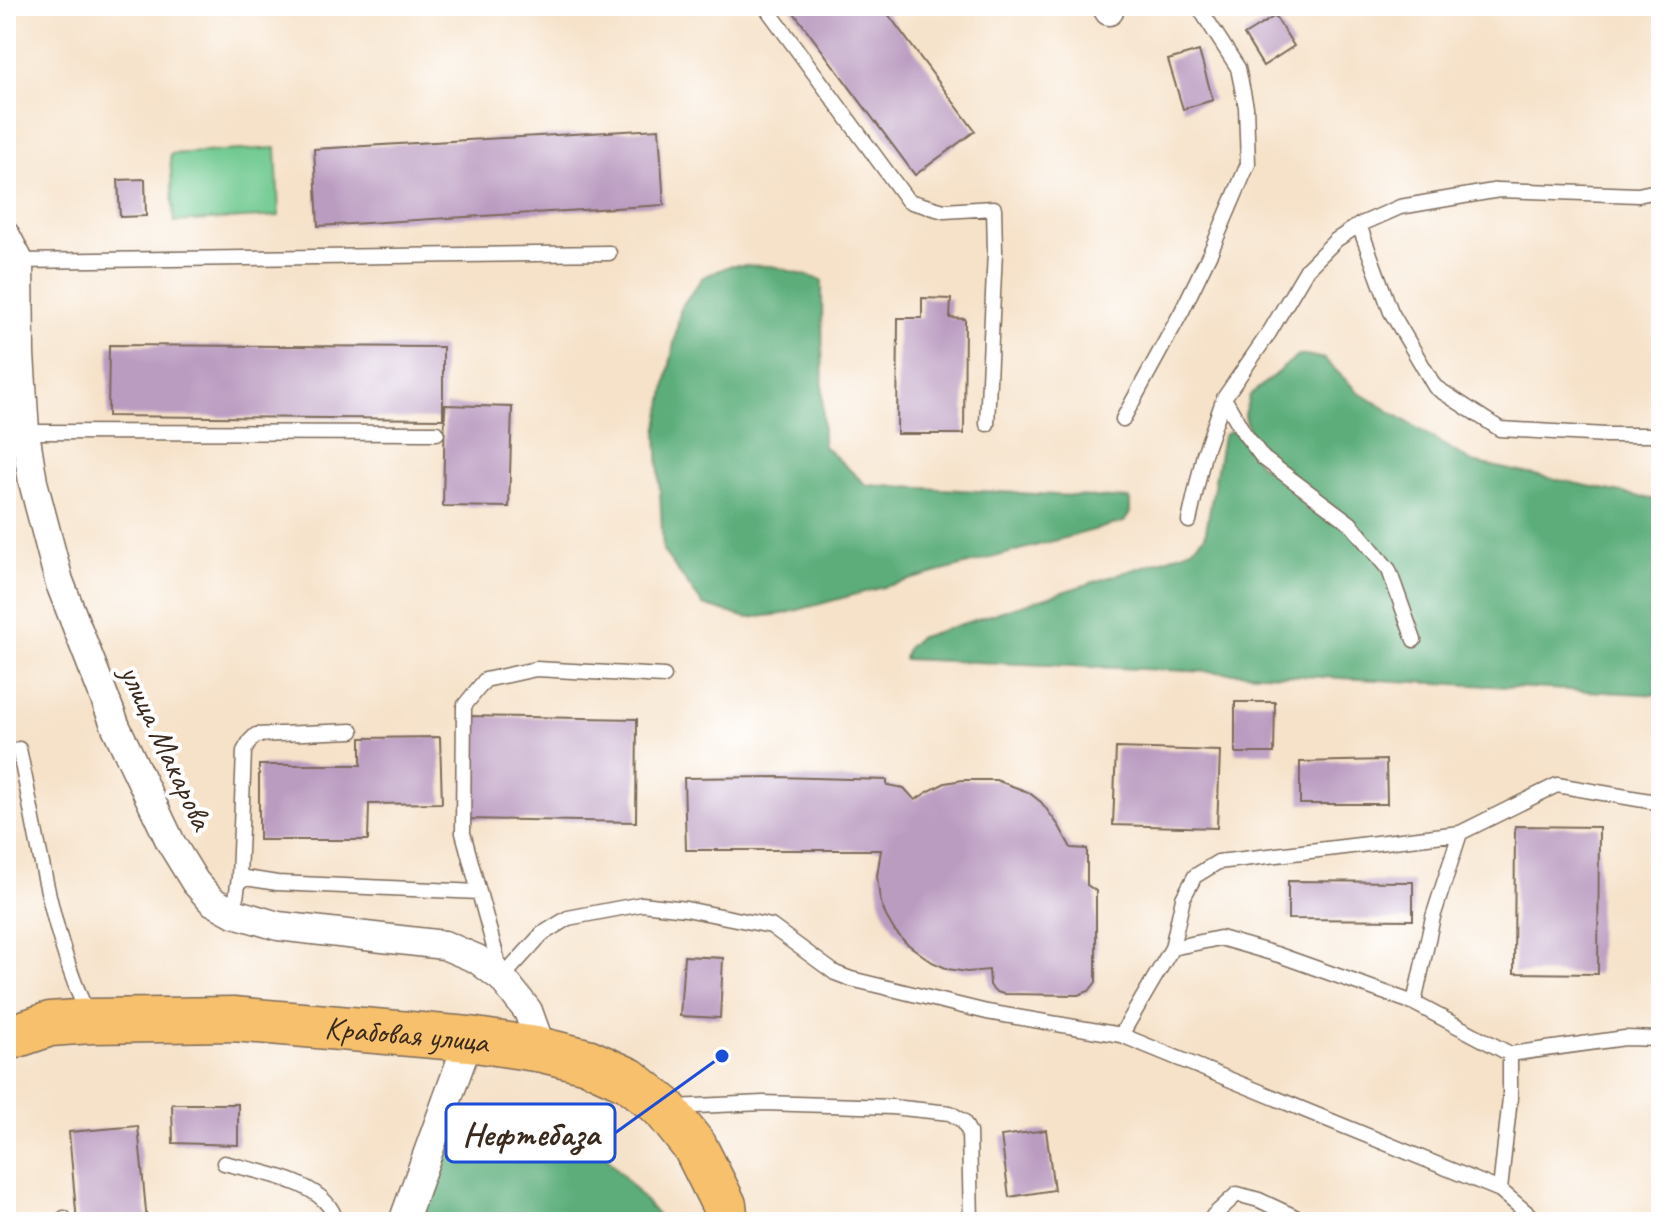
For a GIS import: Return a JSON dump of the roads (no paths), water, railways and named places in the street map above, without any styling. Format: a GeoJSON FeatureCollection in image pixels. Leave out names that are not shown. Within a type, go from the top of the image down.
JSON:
{"type":"FeatureCollection","features":[{"type":"Feature","properties":{"kind":"main road","name":"Крабовая улица"},"geometry":{"type":"LineString","coordinates":[[6,1039],[50,1024],[233,1019],[469,1039],[542,1050],[587,1061],[629,1080],[664,1108],[695,1147],[724,1205],[726,1222]]}},
{"type":"Feature","properties":{"kind":"street","name":"улица Макарова"},"geometry":{"type":"LineString","coordinates":[[12,248],[13,355],[33,482],[59,581],[116,727],[171,843],[195,882],[212,901],[234,913],[278,926],[444,945],[477,959],[502,978],[528,1011],[542,1050]]}},
{"type":"Feature","properties":{"kind":"street"},"geometry":{"type":"LineString","coordinates":[[403,1222],[469,1039]]}},
{"type":"Feature","properties":{"kind":"lane"},"geometry":{"type":"LineString","coordinates":[[765,6],[908,201],[944,211],[994,208],[987,424]]}},
{"type":"Feature","properties":{"kind":"lane"},"geometry":{"type":"LineString","coordinates":[[1123,419],[1182,311],[1248,164],[1246,107],[1238,68],[1198,6]]}},
{"type":"Feature","properties":{"kind":"lane"},"geometry":{"type":"LineString","coordinates":[[1189,521],[1204,454],[1224,398],[1269,333],[1307,269],[1336,240],[1359,225],[1400,207],[1499,190],[1638,195],[1661,190]]}},
{"type":"Feature","properties":{"kind":"lane"},"geometry":{"type":"LineString","coordinates":[[1359,225],[1391,312],[1435,387],[1500,429],[1661,435]]}},
{"type":"Feature","properties":{"kind":"lane"},"geometry":{"type":"LineString","coordinates":[[12,248],[609,253]]}},
{"type":"Feature","properties":{"kind":"lane"},"geometry":{"type":"LineString","coordinates":[[1224,398],[1263,458],[1350,523],[1389,570],[1414,640]]}},
{"type":"Feature","properties":{"kind":"lane"},"geometry":{"type":"LineString","coordinates":[[25,432],[437,433]]}},
{"type":"Feature","properties":{"kind":"lane"},"geometry":{"type":"LineString","coordinates":[[502,978],[463,833],[464,706],[485,680],[536,669],[664,676]]}},
{"type":"Feature","properties":{"kind":"lane"},"geometry":{"type":"LineString","coordinates":[[234,913],[239,877],[244,751],[250,741],[256,735],[352,731]]}},
{"type":"Feature","properties":{"kind":"lane"},"geometry":{"type":"LineString","coordinates":[[19,749],[59,937],[74,985],[91,1021]]}},
{"type":"Feature","properties":{"kind":"lane"},"geometry":{"type":"LineString","coordinates":[[1121,1035],[1172,948],[1183,898],[1195,876],[1218,862],[1460,833],[1557,785],[1661,803]]}},
{"type":"Feature","properties":{"kind":"lane"},"geometry":{"type":"LineString","coordinates":[[1414,1003],[1433,917],[1460,833]]}},
{"type":"Feature","properties":{"kind":"lane"},"geometry":{"type":"LineString","coordinates":[[239,877],[277,883],[479,892]]}},
{"type":"Feature","properties":{"kind":"lane"},"geometry":{"type":"LineString","coordinates":[[502,978],[542,934],[568,918],[642,904],[686,909],[771,926],[835,973],[851,979],[987,1012],[1121,1035],[1500,1190],[1533,1218],[1543,1222]]}},
{"type":"Feature","properties":{"kind":"lane"},"geometry":{"type":"LineString","coordinates":[[1172,948],[1220,938],[1279,955],[1414,1003],[1510,1054],[1625,1038],[1661,1039]]}},
{"type":"Feature","properties":{"kind":"lane"},"geometry":{"type":"LineString","coordinates":[[1500,1190],[1510,1098],[1510,1054]]}},
{"type":"Feature","properties":{"kind":"lane"},"geometry":{"type":"LineString","coordinates":[[664,1108],[763,1103],[892,1107],[950,1113],[963,1121],[969,1132],[971,1222]]}},
{"type":"Feature","properties":{"kind":"lane"},"geometry":{"type":"LineString","coordinates":[[224,1163],[300,1183],[321,1197],[336,1222]]}},
{"type":"Feature","properties":{"kind":"lane"},"geometry":{"type":"LineString","coordinates":[[1210,1222],[1237,1194],[1259,1200],[1306,1222]]}},
{"type":"Feature","properties":{"kind":"place","name":"Нефтебаза"},"geometry":{"type":"Point","coordinates":[722,1056]}}]}
